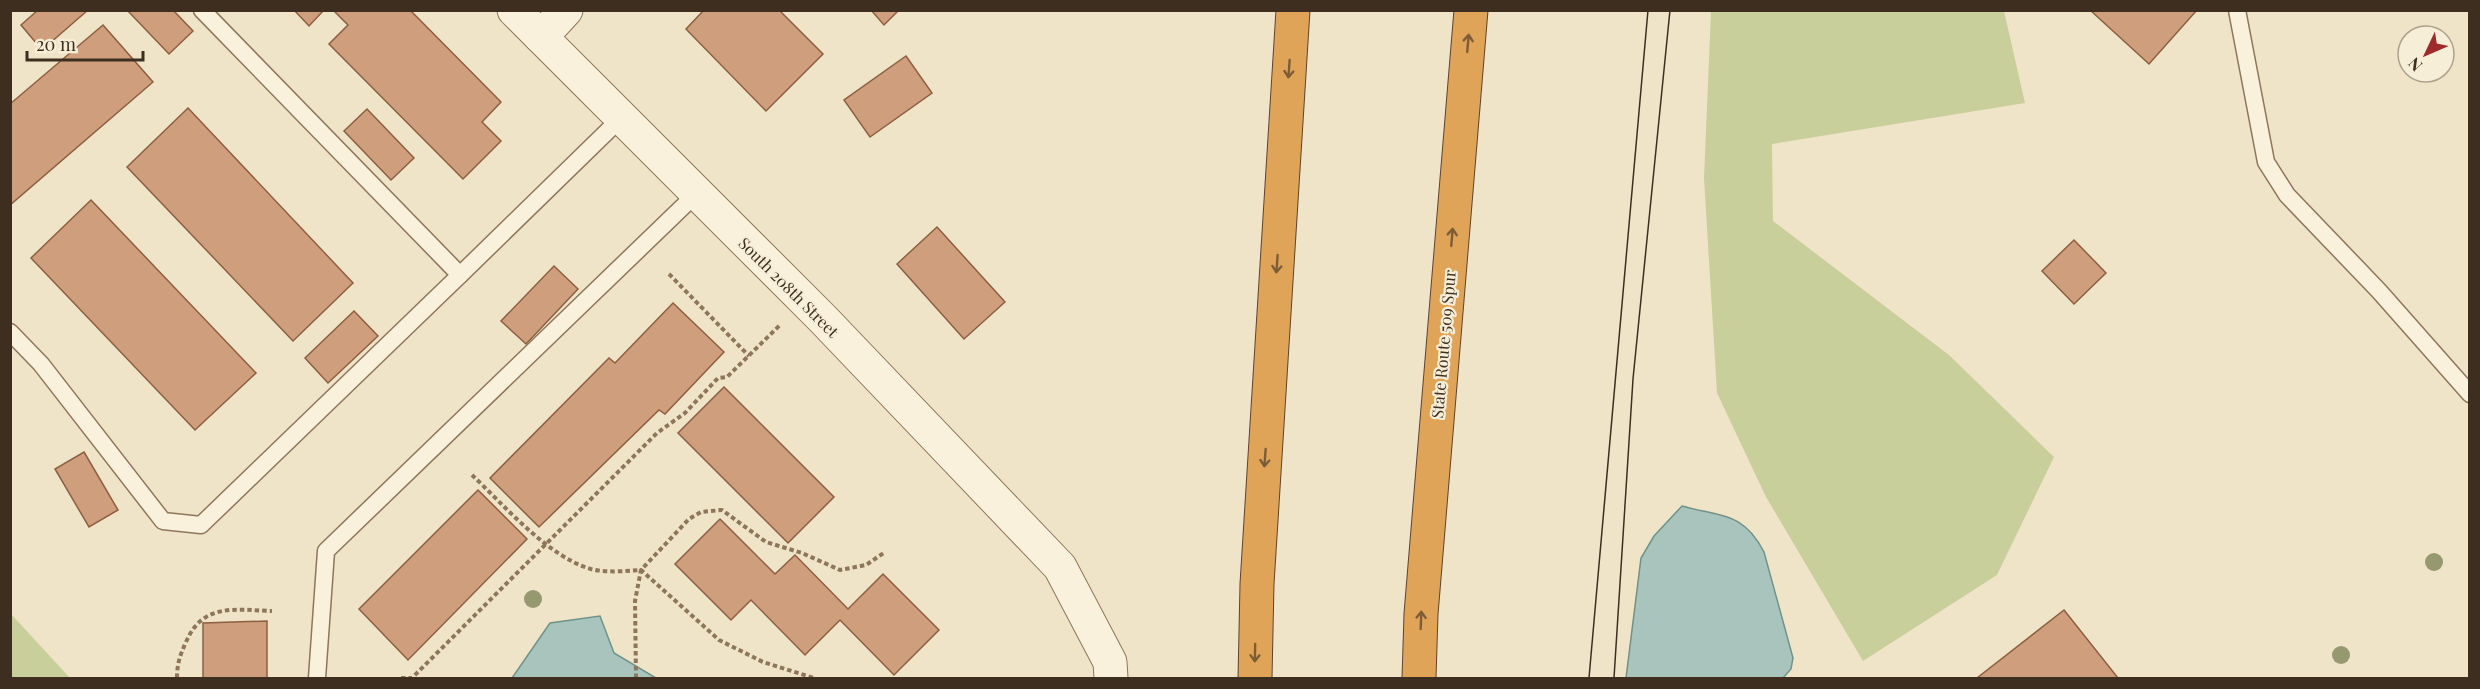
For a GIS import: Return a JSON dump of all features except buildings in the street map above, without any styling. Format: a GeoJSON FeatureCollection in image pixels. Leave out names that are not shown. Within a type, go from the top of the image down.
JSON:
{"type":"FeatureCollection","features":[{"type":"Feature","properties":{"kind":"highway"},"geometry":{"type":"LineString","coordinates":[[1255,678],[1258,560],[1293,10]]}},
{"type":"Feature","properties":{"kind":"highway","name":"State Route 509 Spur"},"geometry":{"type":"LineString","coordinates":[[1419,678],[1420,614],[1471,10]]}},
{"type":"Feature","properties":{"kind":"street","name":"South 208th Street"},"geometry":{"type":"LineString","coordinates":[[514,10],[823,319],[1060,567],[1110,662],[1111,678]]}},
{"type":"Feature","properties":{"kind":"street"},"geometry":{"type":"LineString","coordinates":[[541,37],[566,10]]}},
{"type":"Feature","properties":{"kind":"lane"},"geometry":{"type":"LineString","coordinates":[[202,10],[460,275]]}},
{"type":"Feature","properties":{"kind":"lane"},"geometry":{"type":"LineString","coordinates":[[2237,10],[2266,162],[2287,195],[2379,291],[2469,394]]}},
{"type":"Feature","properties":{"kind":"lane"},"geometry":{"type":"LineString","coordinates":[[10,332],[41,364],[164,521],[201,525],[621,118]]}},
{"type":"Feature","properties":{"kind":"lane"},"geometry":{"type":"LineString","coordinates":[[317,678],[326,551],[696,194]]}},
{"type":"Feature","properties":{"kind":"path"},"geometry":{"type":"LineString","coordinates":[[669,274],[749,356]]}},
{"type":"Feature","properties":{"kind":"path"},"geometry":{"type":"LineString","coordinates":[[400,678],[412,678],[544,543],[657,433],[685,413],[718,378],[727,377],[784,320]]}},
{"type":"Feature","properties":{"kind":"path"},"geometry":{"type":"LineString","coordinates":[[472,475],[544,543],[589,568],[610,572],[642,570],[719,640],[763,662],[814,678]]}},
{"type":"Feature","properties":{"kind":"path"},"geometry":{"type":"LineString","coordinates":[[636,678],[635,601],[642,570],[689,519],[711,509],[722,510],[766,542],[802,553],[840,570],[866,565],[885,552]]}},
{"type":"Feature","properties":{"kind":"path"},"geometry":{"type":"LineString","coordinates":[[177,678],[177,661],[191,629],[202,618],[225,610],[272,611]]}},
{"type":"Feature","properties":{"kind":"green space"},"geometry":{"type":"Polygon","coordinates":[[[1711,11],[2004,11],[2025,103],[1772,144],[1773,221],[1949,355],[2054,457],[1997,575],[1863,661],[1766,497],[1717,393],[1704,178],[1711,11]]]}},
{"type":"Feature","properties":{"kind":"green space"},"geometry":{"type":"Polygon","coordinates":[[[11,614],[70,678],[11,678],[11,614]]]}},
{"type":"Feature","properties":{"kind":"water"},"geometry":{"type":"Polygon","coordinates":[[[1682,506],[1739,522],[1748,529],[1764,552],[1793,658],[1791,669],[1783,678],[1626,678],[1641,558],[1654,536],[1682,506]]]}},
{"type":"Feature","properties":{"kind":"water"},"geometry":{"type":"Polygon","coordinates":[[[600,616],[614,653],[656,678],[512,678],[550,623],[600,616]]]}},
{"type":"Feature","properties":{"kind":"tram line"},"geometry":{"type":"LineString","coordinates":[[1589,678],[1648,10]]}},
{"type":"Feature","properties":{"kind":"tram line"},"geometry":{"type":"LineString","coordinates":[[1614,678],[1633,379],[1670,10]]}}]}
